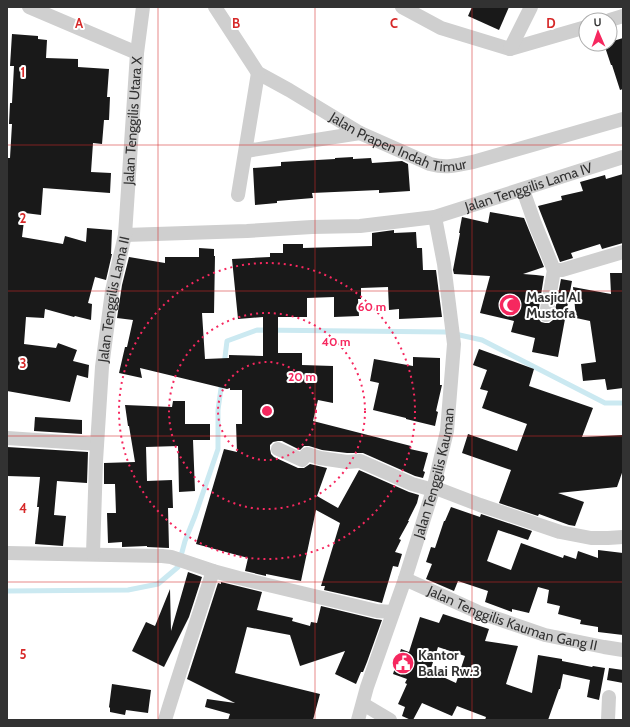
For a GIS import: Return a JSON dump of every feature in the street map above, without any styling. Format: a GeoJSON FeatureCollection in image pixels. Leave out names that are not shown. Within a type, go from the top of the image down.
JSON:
{"type":"FeatureCollection","features":[{"type":"Feature","properties":{"kind":"street"},"geometry":{"type":"LineString","coordinates":[[29,7],[137,53]]}},
{"type":"Feature","properties":{"kind":"street","name":"Jalan Tenggilis Utara X"},"geometry":{"type":"LineString","coordinates":[[124,235],[137,53],[143,7]]}},
{"type":"Feature","properties":{"kind":"street","name":"Jalan Prapen Indah Timur"},"geometry":{"type":"LineString","coordinates":[[215,7],[258,73],[360,133],[430,164],[441,167],[449,167],[473,162],[623,119]]}},
{"type":"Feature","properties":{"kind":"street"},"geometry":{"type":"LineString","coordinates":[[402,7],[442,28],[510,49],[578,29]]}},
{"type":"Feature","properties":{"kind":"street"},"geometry":{"type":"LineString","coordinates":[[510,49],[531,7]]}},
{"type":"Feature","properties":{"kind":"street"},"geometry":{"type":"LineString","coordinates":[[238,195],[258,73]]}},
{"type":"Feature","properties":{"kind":"street"},"geometry":{"type":"LineString","coordinates":[[246,151],[360,133]]}},
{"type":"Feature","properties":{"kind":"street","name":"Jalan Tenggilis Lama IV"},"geometry":{"type":"LineString","coordinates":[[435,217],[524,190],[623,157]]}},
{"type":"Feature","properties":{"kind":"street"},"geometry":{"type":"LineString","coordinates":[[524,190],[535,224],[554,270],[546,315]]}},
{"type":"Feature","properties":{"kind":"street","name":"Jalan Tenggilis Lama II"},"geometry":{"type":"LineString","coordinates":[[93,554],[97,444],[102,367],[112,292],[124,235],[360,226],[435,217]]}},
{"type":"Feature","properties":{"kind":"street","name":"Jalan Tenggilis Kauman"},"geometry":{"type":"LineString","coordinates":[[358,720],[367,687],[405,579],[433,488],[447,431],[454,344],[444,264],[435,217]]}},
{"type":"Feature","properties":{"kind":"street"},"geometry":{"type":"LineString","coordinates":[[554,270],[562,270],[623,252]]}},
{"type":"Feature","properties":{"kind":"street"},"geometry":{"type":"LineString","coordinates":[[7,438],[97,444]]}},
{"type":"Feature","properties":{"kind":"street"},"geometry":{"type":"LineString","coordinates":[[278,449],[302,460],[307,454],[320,458],[347,462],[360,461],[412,484],[433,488],[560,532],[591,538],[623,537]]}},
{"type":"Feature","properties":{"kind":"street"},"geometry":{"type":"LineString","coordinates":[[7,553],[171,557],[239,578],[377,611],[393,612]]}},
{"type":"Feature","properties":{"kind":"street"},"geometry":{"type":"LineString","coordinates":[[165,720],[213,571]]}},
{"type":"Feature","properties":{"kind":"street","name":"Jalan Tenggilis Kauman Gang II"},"geometry":{"type":"LineString","coordinates":[[405,579],[478,612],[545,635],[623,650]]}},
{"type":"Feature","properties":{"kind":"street"},"geometry":{"type":"LineString","coordinates":[[608,720],[609,697]]}},
{"type":"Feature","properties":{"kind":"street"},"geometry":{"type":"LineString","coordinates":[[363,704],[390,720]]}},
{"type":"Feature","properties":{"kind":"building"},"geometry":{"type":"Polygon","coordinates":[[[472,7],[509,7],[499,30],[468,16],[472,7]]]}},
{"type":"Feature","properties":{"kind":"building"},"geometry":{"type":"Polygon","coordinates":[[[12,34],[38,36],[38,39],[47,40],[46,58],[78,59],[78,67],[109,69],[107,97],[110,97],[109,120],[104,120],[102,144],[93,143],[91,172],[111,173],[110,193],[43,188],[41,215],[25,213],[22,237],[63,244],[65,236],[86,242],[87,228],[112,230],[112,254],[106,280],[95,277],[88,303],[92,304],[91,320],[45,309],[44,318],[26,317],[24,344],[56,348],[58,343],[77,350],[73,361],[89,365],[88,378],[77,375],[70,402],[7,391],[7,158],[10,158],[12,124],[9,124],[14,66],[10,66],[12,34]]]}},
{"type":"Feature","properties":{"kind":"building"},"geometry":{"type":"Polygon","coordinates":[[[623,38],[623,89],[620,90],[607,52],[618,52],[618,40],[623,38]]]}},
{"type":"Feature","properties":{"kind":"building"},"geometry":{"type":"Polygon","coordinates":[[[353,157],[353,159],[371,158],[372,163],[402,161],[408,164],[410,191],[379,193],[379,190],[312,193],[313,198],[277,201],[277,203],[255,205],[253,168],[281,166],[281,162],[353,157]]]}},
{"type":"Feature","properties":{"kind":"building"},"geometry":{"type":"Polygon","coordinates":[[[623,174],[623,243],[602,249],[600,244],[571,253],[573,258],[560,262],[538,206],[562,200],[561,196],[583,191],[580,182],[605,175],[606,179],[623,174]]]}},
{"type":"Feature","properties":{"kind":"building"},"geometry":{"type":"Polygon","coordinates":[[[490,212],[524,218],[544,267],[523,274],[544,276],[538,314],[538,318],[541,322],[549,323],[553,320],[561,279],[572,281],[558,357],[532,352],[535,338],[511,332],[514,321],[480,313],[490,276],[454,274],[453,270],[462,217],[488,223],[490,212]]]}},
{"type":"Feature","properties":{"kind":"building"},"geometry":{"type":"Polygon","coordinates":[[[394,230],[394,233],[416,232],[417,248],[422,248],[423,270],[436,270],[442,317],[399,319],[399,309],[389,310],[388,287],[361,288],[361,299],[358,299],[359,316],[334,317],[334,297],[307,298],[307,317],[278,317],[278,353],[302,353],[302,365],[333,366],[333,403],[318,400],[313,421],[411,446],[410,449],[428,453],[423,471],[425,472],[423,478],[415,476],[363,453],[322,450],[309,446],[304,446],[300,450],[282,441],[273,442],[270,445],[271,454],[274,457],[298,468],[304,468],[310,464],[327,468],[317,496],[338,508],[359,470],[419,495],[409,521],[399,539],[401,540],[395,552],[402,554],[398,567],[393,566],[382,603],[324,590],[325,586],[321,586],[340,523],[316,510],[301,581],[266,574],[266,576],[245,571],[248,558],[196,544],[224,449],[237,452],[236,424],[242,424],[242,390],[230,390],[230,388],[227,389],[140,368],[142,378],[119,373],[133,320],[117,318],[122,285],[129,257],[165,263],[165,257],[199,257],[199,248],[214,249],[214,313],[202,313],[205,359],[229,358],[229,355],[263,356],[263,317],[238,319],[232,259],[270,257],[270,253],[283,253],[283,244],[303,244],[303,248],[372,246],[372,233],[394,230]]]}},
{"type":"Feature","properties":{"kind":"building"},"geometry":{"type":"Polygon","coordinates":[[[610,273],[623,273],[623,388],[607,390],[605,379],[583,381],[581,364],[596,362],[590,321],[576,318],[573,287],[611,294],[610,273]]]}},
{"type":"Feature","properties":{"kind":"building"},"geometry":{"type":"Polygon","coordinates":[[[479,349],[534,369],[529,386],[593,408],[582,437],[623,435],[623,470],[617,487],[558,493],[584,502],[575,526],[499,503],[511,470],[462,453],[468,434],[517,451],[527,424],[482,408],[488,391],[480,389],[487,370],[473,365],[479,349]]]}},
{"type":"Feature","properties":{"kind":"building"},"geometry":{"type":"Polygon","coordinates":[[[413,357],[440,358],[440,385],[442,385],[436,411],[438,412],[435,426],[373,410],[379,383],[370,381],[374,359],[413,366],[413,357]]]}},
{"type":"Feature","properties":{"kind":"building"},"geometry":{"type":"Polygon","coordinates":[[[173,401],[185,401],[185,424],[210,424],[210,440],[193,440],[195,491],[179,492],[178,446],[146,447],[147,481],[172,480],[173,508],[168,508],[169,548],[147,546],[122,547],[122,542],[108,543],[107,513],[116,513],[115,484],[104,484],[104,463],[135,462],[125,405],[172,407],[173,401]]]}},
{"type":"Feature","properties":{"kind":"building"},"geometry":{"type":"Polygon","coordinates":[[[35,417],[82,420],[82,434],[34,431],[35,417]]]}},
{"type":"Feature","properties":{"kind":"building"},"geometry":{"type":"Polygon","coordinates":[[[7,447],[88,452],[87,483],[57,481],[54,515],[66,516],[63,546],[35,544],[39,507],[37,507],[40,477],[7,476],[7,447]]]}},
{"type":"Feature","properties":{"kind":"building"},"geometry":{"type":"Polygon","coordinates":[[[451,507],[480,517],[481,514],[532,531],[528,540],[498,530],[487,561],[511,570],[521,543],[563,558],[564,555],[576,559],[578,551],[598,558],[598,550],[623,553],[623,635],[598,632],[598,627],[580,624],[581,620],[558,614],[560,606],[547,603],[549,590],[538,587],[529,613],[512,609],[512,612],[485,602],[488,591],[458,581],[454,591],[426,579],[432,564],[426,562],[431,547],[435,548],[444,521],[451,507]]]}},
{"type":"Feature","properties":{"kind":"building"},"geometry":{"type":"Polygon","coordinates":[[[188,572],[202,577],[189,617],[164,667],[132,651],[146,622],[155,626],[170,589],[171,631],[188,572]]]}},
{"type":"Feature","properties":{"kind":"building"},"geometry":{"type":"Polygon","coordinates":[[[221,582],[262,592],[257,610],[293,618],[292,621],[310,626],[311,622],[317,623],[321,606],[382,620],[363,672],[361,672],[356,684],[335,674],[345,651],[300,666],[290,635],[247,627],[235,673],[320,694],[313,720],[228,720],[230,714],[205,707],[207,699],[235,703],[187,679],[218,583],[221,584],[221,582]]]}},
{"type":"Feature","properties":{"kind":"building"},"geometry":{"type":"Polygon","coordinates":[[[443,614],[489,629],[485,641],[518,646],[506,684],[532,693],[538,655],[562,659],[562,661],[592,667],[605,668],[599,700],[587,697],[590,680],[563,674],[560,689],[548,720],[485,720],[486,717],[457,706],[452,716],[422,703],[413,720],[402,716],[405,707],[398,704],[407,684],[405,683],[407,679],[393,674],[401,649],[409,652],[420,617],[439,623],[443,614]],[[438,647],[430,671],[456,683],[465,656],[438,647]]]}},
{"type":"Feature","properties":{"kind":"building"},"geometry":{"type":"Polygon","coordinates":[[[609,668],[623,670],[623,683],[607,680],[609,668]]]}},
{"type":"Feature","properties":{"kind":"building"},"geometry":{"type":"Polygon","coordinates":[[[112,684],[151,690],[148,713],[126,710],[125,715],[110,712],[109,707],[112,684]]]}},
{"type":"Feature","properties":{"kind":"waterway"},"geometry":{"type":"LineString","coordinates":[[224,365],[227,341],[257,330],[446,332],[482,340],[605,403],[623,403]]}},
{"type":"Feature","properties":{"kind":"waterway"},"geometry":{"type":"LineString","coordinates":[[7,591],[128,590],[158,584],[178,567],[185,541],[218,449],[218,410],[222,381]]}},
{"type":"Feature","properties":{"kind":"place","name":"Masjid Al Mustofa"},"geometry":{"type":"Point","coordinates":[510,305]}},
{"type":"Feature","properties":{"kind":"place","name":"Kantor Balai Rw.3"},"geometry":{"type":"Point","coordinates":[403,663]}}]}
